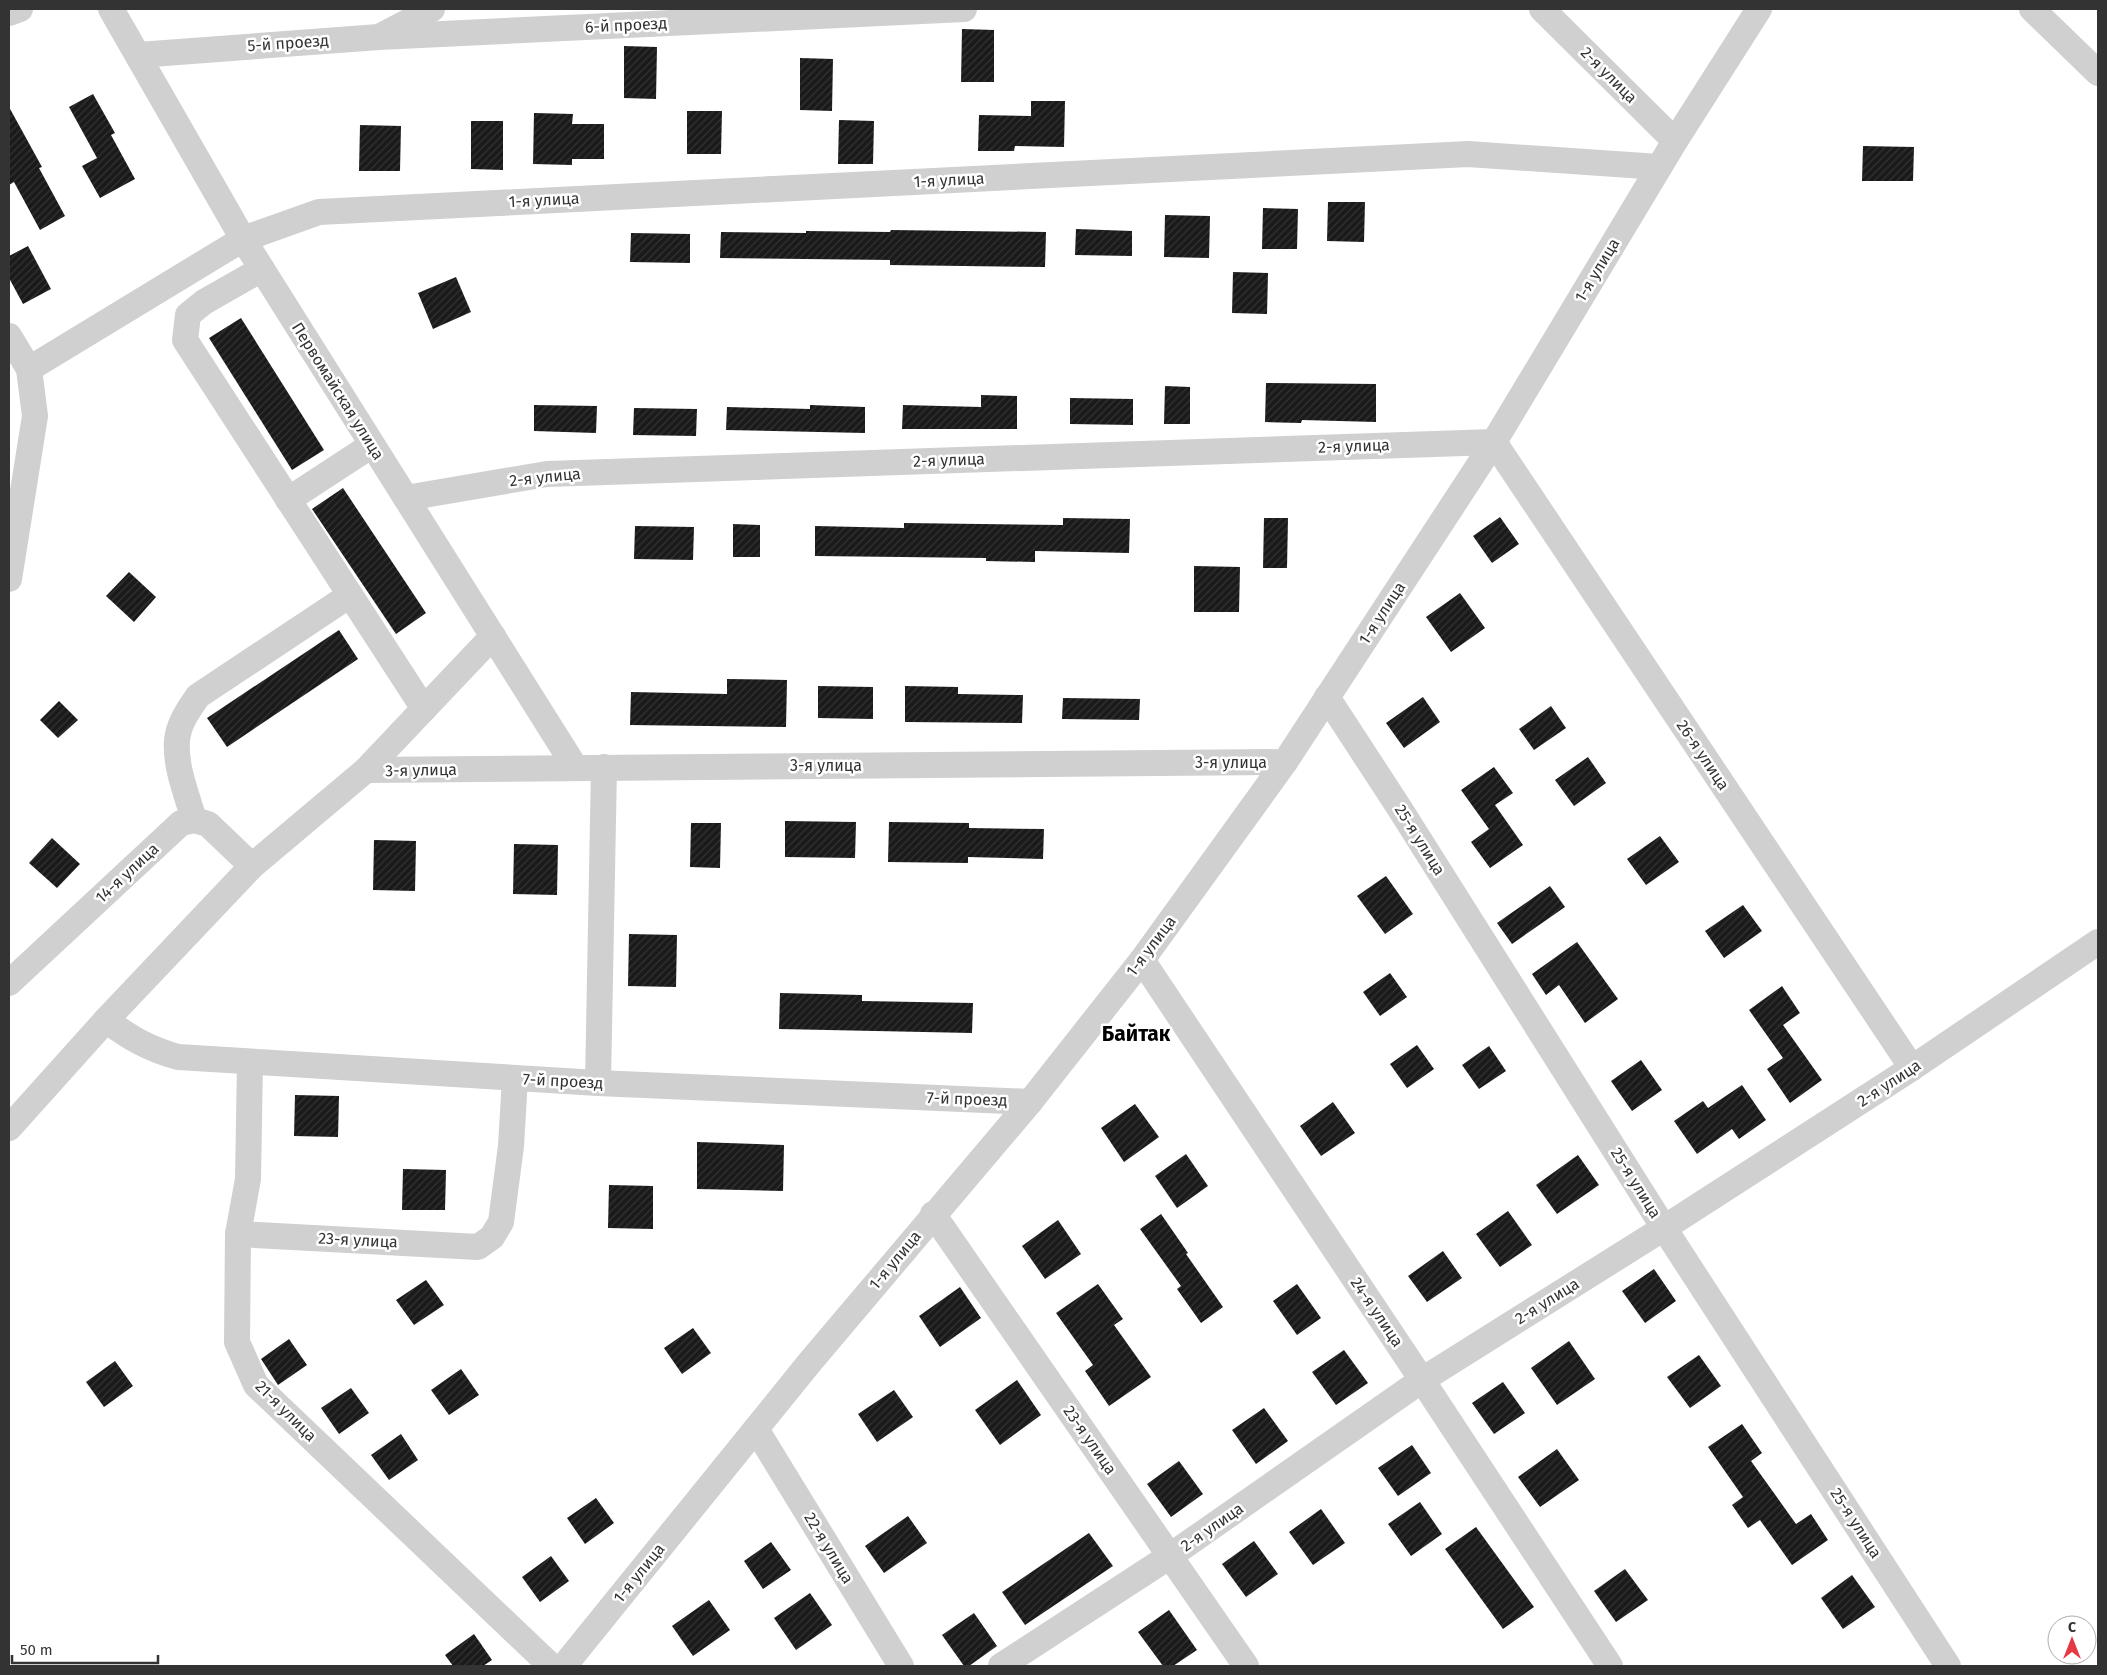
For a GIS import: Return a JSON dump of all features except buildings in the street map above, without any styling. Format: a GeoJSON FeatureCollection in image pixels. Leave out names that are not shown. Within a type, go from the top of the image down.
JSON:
{"type":"FeatureCollection","features":[{"type":"Feature","properties":{"kind":"street"},"geometry":{"type":"LineString","coordinates":[[9,13],[20,9]]}},
{"type":"Feature","properties":{"kind":"street","name":"Первомайская улица"},"geometry":{"type":"LineString","coordinates":[[111,9],[243,239],[576,767]]}},
{"type":"Feature","properties":{"kind":"street","name":"5-й проезд"},"geometry":{"type":"LineString","coordinates":[[138,54],[379,37],[432,9]]}},
{"type":"Feature","properties":{"kind":"street","name":"6-й проезд"},"geometry":{"type":"LineString","coordinates":[[379,37],[964,9]]}},
{"type":"Feature","properties":{"kind":"street","name":"2-я улица"},"geometry":{"type":"LineString","coordinates":[[1542,9],[1675,141]]}},
{"type":"Feature","properties":{"kind":"street","name":"1-я улица"},"geometry":{"type":"LineString","coordinates":[[564,1666],[933,1214],[1030,1102],[1142,960],[1285,762],[1494,442],[1675,141],[1759,9]]}},
{"type":"Feature","properties":{"kind":"street"},"geometry":{"type":"LineString","coordinates":[[2032,9],[2098,73]]}},
{"type":"Feature","properties":{"kind":"street","name":"1-я улица"},"geometry":{"type":"LineString","coordinates":[[29,369],[243,239],[319,212],[1468,154],[1659,168]]}},
{"type":"Feature","properties":{"kind":"street"},"geometry":{"type":"LineString","coordinates":[[262,269],[204,302],[188,315],[185,340],[424,709]]}},
{"type":"Feature","properties":{"kind":"street"},"geometry":{"type":"LineString","coordinates":[[9,336],[29,369],[35,416],[9,579]]}},
{"type":"Feature","properties":{"kind":"street","name":"2-я улица"},"geometry":{"type":"LineString","coordinates":[[406,498],[547,474],[1494,442]]}},
{"type":"Feature","properties":{"kind":"street","name":"26-я улица"},"geometry":{"type":"LineString","coordinates":[[1494,442],[1912,1068]]}},
{"type":"Feature","properties":{"kind":"street"},"geometry":{"type":"LineString","coordinates":[[288,500],[372,445]]}},
{"type":"Feature","properties":{"kind":"street"},"geometry":{"type":"LineString","coordinates":[[252,866],[208,824],[194,820],[179,771],[177,740],[185,716],[198,696],[350,595]]}},
{"type":"Feature","properties":{"kind":"street"},"geometry":{"type":"LineString","coordinates":[[9,1128],[106,1020],[252,866],[366,770],[493,636]]}},
{"type":"Feature","properties":{"kind":"street","name":"25-я улица"},"geometry":{"type":"LineString","coordinates":[[1327,697],[1400,809],[1664,1228],[1948,1666]]}},
{"type":"Feature","properties":{"kind":"street","name":"3-я улица"},"geometry":{"type":"LineString","coordinates":[[366,770],[1285,762]]}},
{"type":"Feature","properties":{"kind":"street"},"geometry":{"type":"LineString","coordinates":[[598,1083],[604,767]]}},
{"type":"Feature","properties":{"kind":"street","name":"14-я улица"},"geometry":{"type":"LineString","coordinates":[[9,984],[181,823],[194,820]]}},
{"type":"Feature","properties":{"kind":"street","name":"2-я улица"},"geometry":{"type":"LineString","coordinates":[[1001,1666],[1170,1556],[1422,1380],[1664,1228],[1912,1068],[2098,942]]}},
{"type":"Feature","properties":{"kind":"street","name":"24-я улица"},"geometry":{"type":"LineString","coordinates":[[1142,960],[1610,1666]]}},
{"type":"Feature","properties":{"kind":"street","name":"7-й проезд"},"geometry":{"type":"LineString","coordinates":[[106,1020],[128,1036],[154,1050],[178,1057],[598,1083],[1030,1102]]}},
{"type":"Feature","properties":{"kind":"street","name":"21-я улица"},"geometry":{"type":"LineString","coordinates":[[250,1062],[248,1179],[238,1234],[236,1342],[256,1385],[551,1666]]}},
{"type":"Feature","properties":{"kind":"street","name":"23-я улица"},"geometry":{"type":"LineString","coordinates":[[238,1234],[478,1247],[492,1237],[501,1222],[512,1146],[515,1078]]}},
{"type":"Feature","properties":{"kind":"street","name":"23-я улица"},"geometry":{"type":"LineString","coordinates":[[933,1214],[1246,1666]]}},
{"type":"Feature","properties":{"kind":"street","name":"22-я улица"},"geometry":{"type":"LineString","coordinates":[[756,1429],[901,1666]]}},
{"type":"Feature","properties":{"kind":"district","name":"Байтак"},"geometry":{"type":"Point","coordinates":[1136,1034]}}]}
